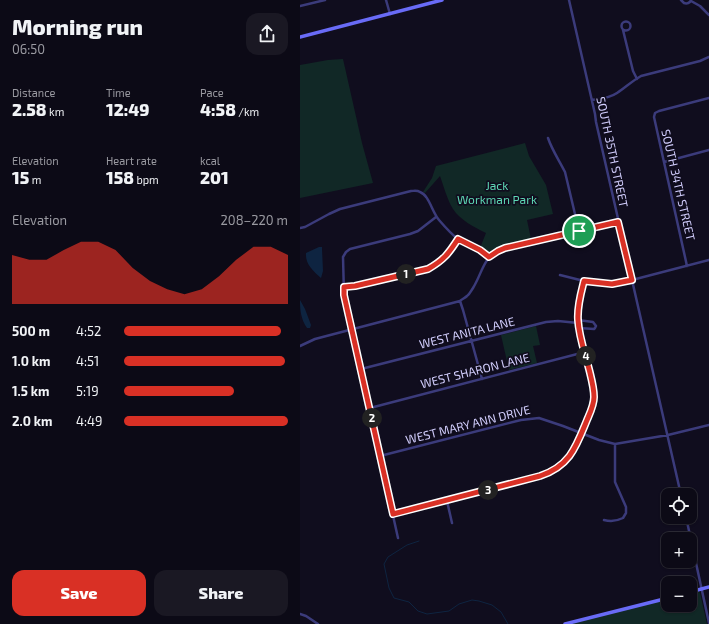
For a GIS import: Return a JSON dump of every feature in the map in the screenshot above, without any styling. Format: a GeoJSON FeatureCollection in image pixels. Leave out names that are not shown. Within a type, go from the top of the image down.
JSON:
{"type":"FeatureCollection","features":[{"type":"Feature","properties":{"kind":"street"},"geometry":{"type":"LineString","coordinates":[[300,6],[325,0]]}},
{"type":"Feature","properties":{"kind":"street"},"geometry":{"type":"LineString","coordinates":[[386,0],[390,14]]}},
{"type":"Feature","properties":{"kind":"street"},"geometry":{"type":"LineString","coordinates":[[300,38],[442,0]]}},
{"type":"Feature","properties":{"kind":"street","name":"SOUTH 35TH STREET"},"geometry":{"type":"LineString","coordinates":[[569,0],[618,222],[679,488]]}},
{"type":"Feature","properties":{"kind":"street"},"geometry":{"type":"LineString","coordinates":[[681,0],[685,4],[691,0],[700,6],[709,16]]}},
{"type":"Feature","properties":{"kind":"street"},"geometry":{"type":"LineString","coordinates":[[623,30],[633,71],[637,79]]}},
{"type":"Feature","properties":{"kind":"street"},"geometry":{"type":"LineString","coordinates":[[592,100],[616,94],[641,76],[700,61],[709,57]]}},
{"type":"Feature","properties":{"kind":"street","name":"SOUTH 34TH STREET"},"geometry":{"type":"LineString","coordinates":[[688,266],[654,117],[655,113],[658,111],[709,98]]}},
{"type":"Feature","properties":{"kind":"street"},"geometry":{"type":"LineString","coordinates":[[548,138],[550,145],[565,172],[579,231]]}},
{"type":"Feature","properties":{"kind":"street"},"geometry":{"type":"LineString","coordinates":[[664,162],[709,150]]}},
{"type":"Feature","properties":{"kind":"street"},"geometry":{"type":"LineString","coordinates":[[300,228],[340,210],[411,191],[416,191],[426,196],[436,217],[448,230],[458,239],[480,250],[489,257]]}},
{"type":"Feature","properties":{"kind":"street"},"geometry":{"type":"LineString","coordinates":[[398,538],[344,295],[343,257],[350,249],[418,231],[436,217]]}},
{"type":"Feature","properties":{"kind":"street"},"geometry":{"type":"LineString","coordinates":[[300,346],[315,339],[460,301],[468,295],[476,284],[489,257],[505,248],[618,222]]}},
{"type":"Feature","properties":{"kind":"street"},"geometry":{"type":"LineString","coordinates":[[344,287],[355,286],[428,269],[447,256],[458,239]]}},
{"type":"Feature","properties":{"kind":"street"},"geometry":{"type":"LineString","coordinates":[[560,275],[584,281],[612,284],[709,260]]}},
{"type":"Feature","properties":{"kind":"street"},"geometry":{"type":"LineString","coordinates":[[393,514],[540,476],[551,472],[571,455],[582,433],[594,398],[593,385],[578,322],[578,304],[584,281]]}},
{"type":"Feature","properties":{"kind":"street"},"geometry":{"type":"LineString","coordinates":[[460,301],[482,379]]}},
{"type":"Feature","properties":{"kind":"street","name":"WEST ANITA LANE"},"geometry":{"type":"LineString","coordinates":[[361,369],[550,321],[593,322],[596,326],[594,329],[579,328]]}},
{"type":"Feature","properties":{"kind":"street","name":"WEST SHARON LANE"},"geometry":{"type":"LineString","coordinates":[[370,408],[585,352]]}},
{"type":"Feature","properties":{"kind":"street","name":"WEST MARY ANN DRIVE"},"geometry":{"type":"LineString","coordinates":[[380,456],[521,420],[538,418],[554,422],[615,444]]}},
{"type":"Feature","properties":{"kind":"street"},"geometry":{"type":"LineString","coordinates":[[604,520],[611,522],[618,520],[623,518],[626,513],[626,507],[615,482],[615,444],[668,435],[709,425]]}},
{"type":"Feature","properties":{"kind":"street"},"geometry":{"type":"LineString","coordinates":[[447,501],[452,523]]}},
{"type":"Feature","properties":{"kind":"street"},"geometry":{"type":"LineString","coordinates":[[688,524],[709,623]]}},
{"type":"Feature","properties":{"kind":"street"},"geometry":{"type":"LineString","coordinates":[[697,590],[709,587]]}},
{"type":"Feature","properties":{"kind":"street"},"geometry":{"type":"LineString","coordinates":[[565,624],[661,600]]}},
{"type":"Feature","properties":{"kind":"street"},"geometry":{"type":"LineString","coordinates":[[301,614],[318,624]]}},
{"type":"Feature","properties":{"kind":"green space"},"geometry":{"type":"Polygon","coordinates":[[[343,59],[362,143],[373,183],[300,198],[300,65],[343,59]]]}},
{"type":"Feature","properties":{"kind":"green space","name":"Jack Workman Park"},"geometry":{"type":"Polygon","coordinates":[[[525,143],[529,156],[546,185],[553,214],[527,220],[531,239],[503,245],[488,253],[480,248],[486,233],[459,217],[449,201],[440,176],[425,193],[423,192],[432,178],[436,166],[525,143]]]}},
{"type":"Feature","properties":{"kind":"green space"},"geometry":{"type":"Polygon","coordinates":[[[536,326],[540,345],[533,346],[537,363],[509,370],[501,335],[536,326]]]}},
{"type":"Feature","properties":{"kind":"green space"},"geometry":{"type":"Polygon","coordinates":[[[697,591],[700,593],[707,624],[569,624],[661,600],[661,612],[697,612],[697,591]]]}},
{"type":"Feature","properties":{"kind":"water"},"geometry":{"type":"Polygon","coordinates":[[[322,247],[323,271],[321,278],[310,267],[306,257],[306,253],[322,247]]]}},
{"type":"Feature","properties":{"kind":"water"},"geometry":{"type":"Polygon","coordinates":[[[300,300],[311,325],[310,328],[307,328],[302,318],[300,300]]]}},
{"type":"Feature","properties":{"kind":"waterway"},"geometry":{"type":"LineString","coordinates":[[419,541],[407,545],[388,557],[384,564],[389,588],[394,598],[409,602],[418,611],[427,614],[449,611],[459,604],[472,600],[479,601],[492,605],[501,612],[508,624]]}},
{"type":"Feature","properties":{"kind":"route"},"geometry":{"type":"LineString","coordinates":[[618,222],[632,280],[612,284],[584,281],[578,304],[578,319],[593,385],[594,398],[592,407],[574,451],[565,462],[557,468],[540,476],[393,514],[344,295],[344,287],[355,286],[428,269],[447,256],[458,239],[480,250],[489,257],[505,248],[579,231],[618,222]]}}]}
